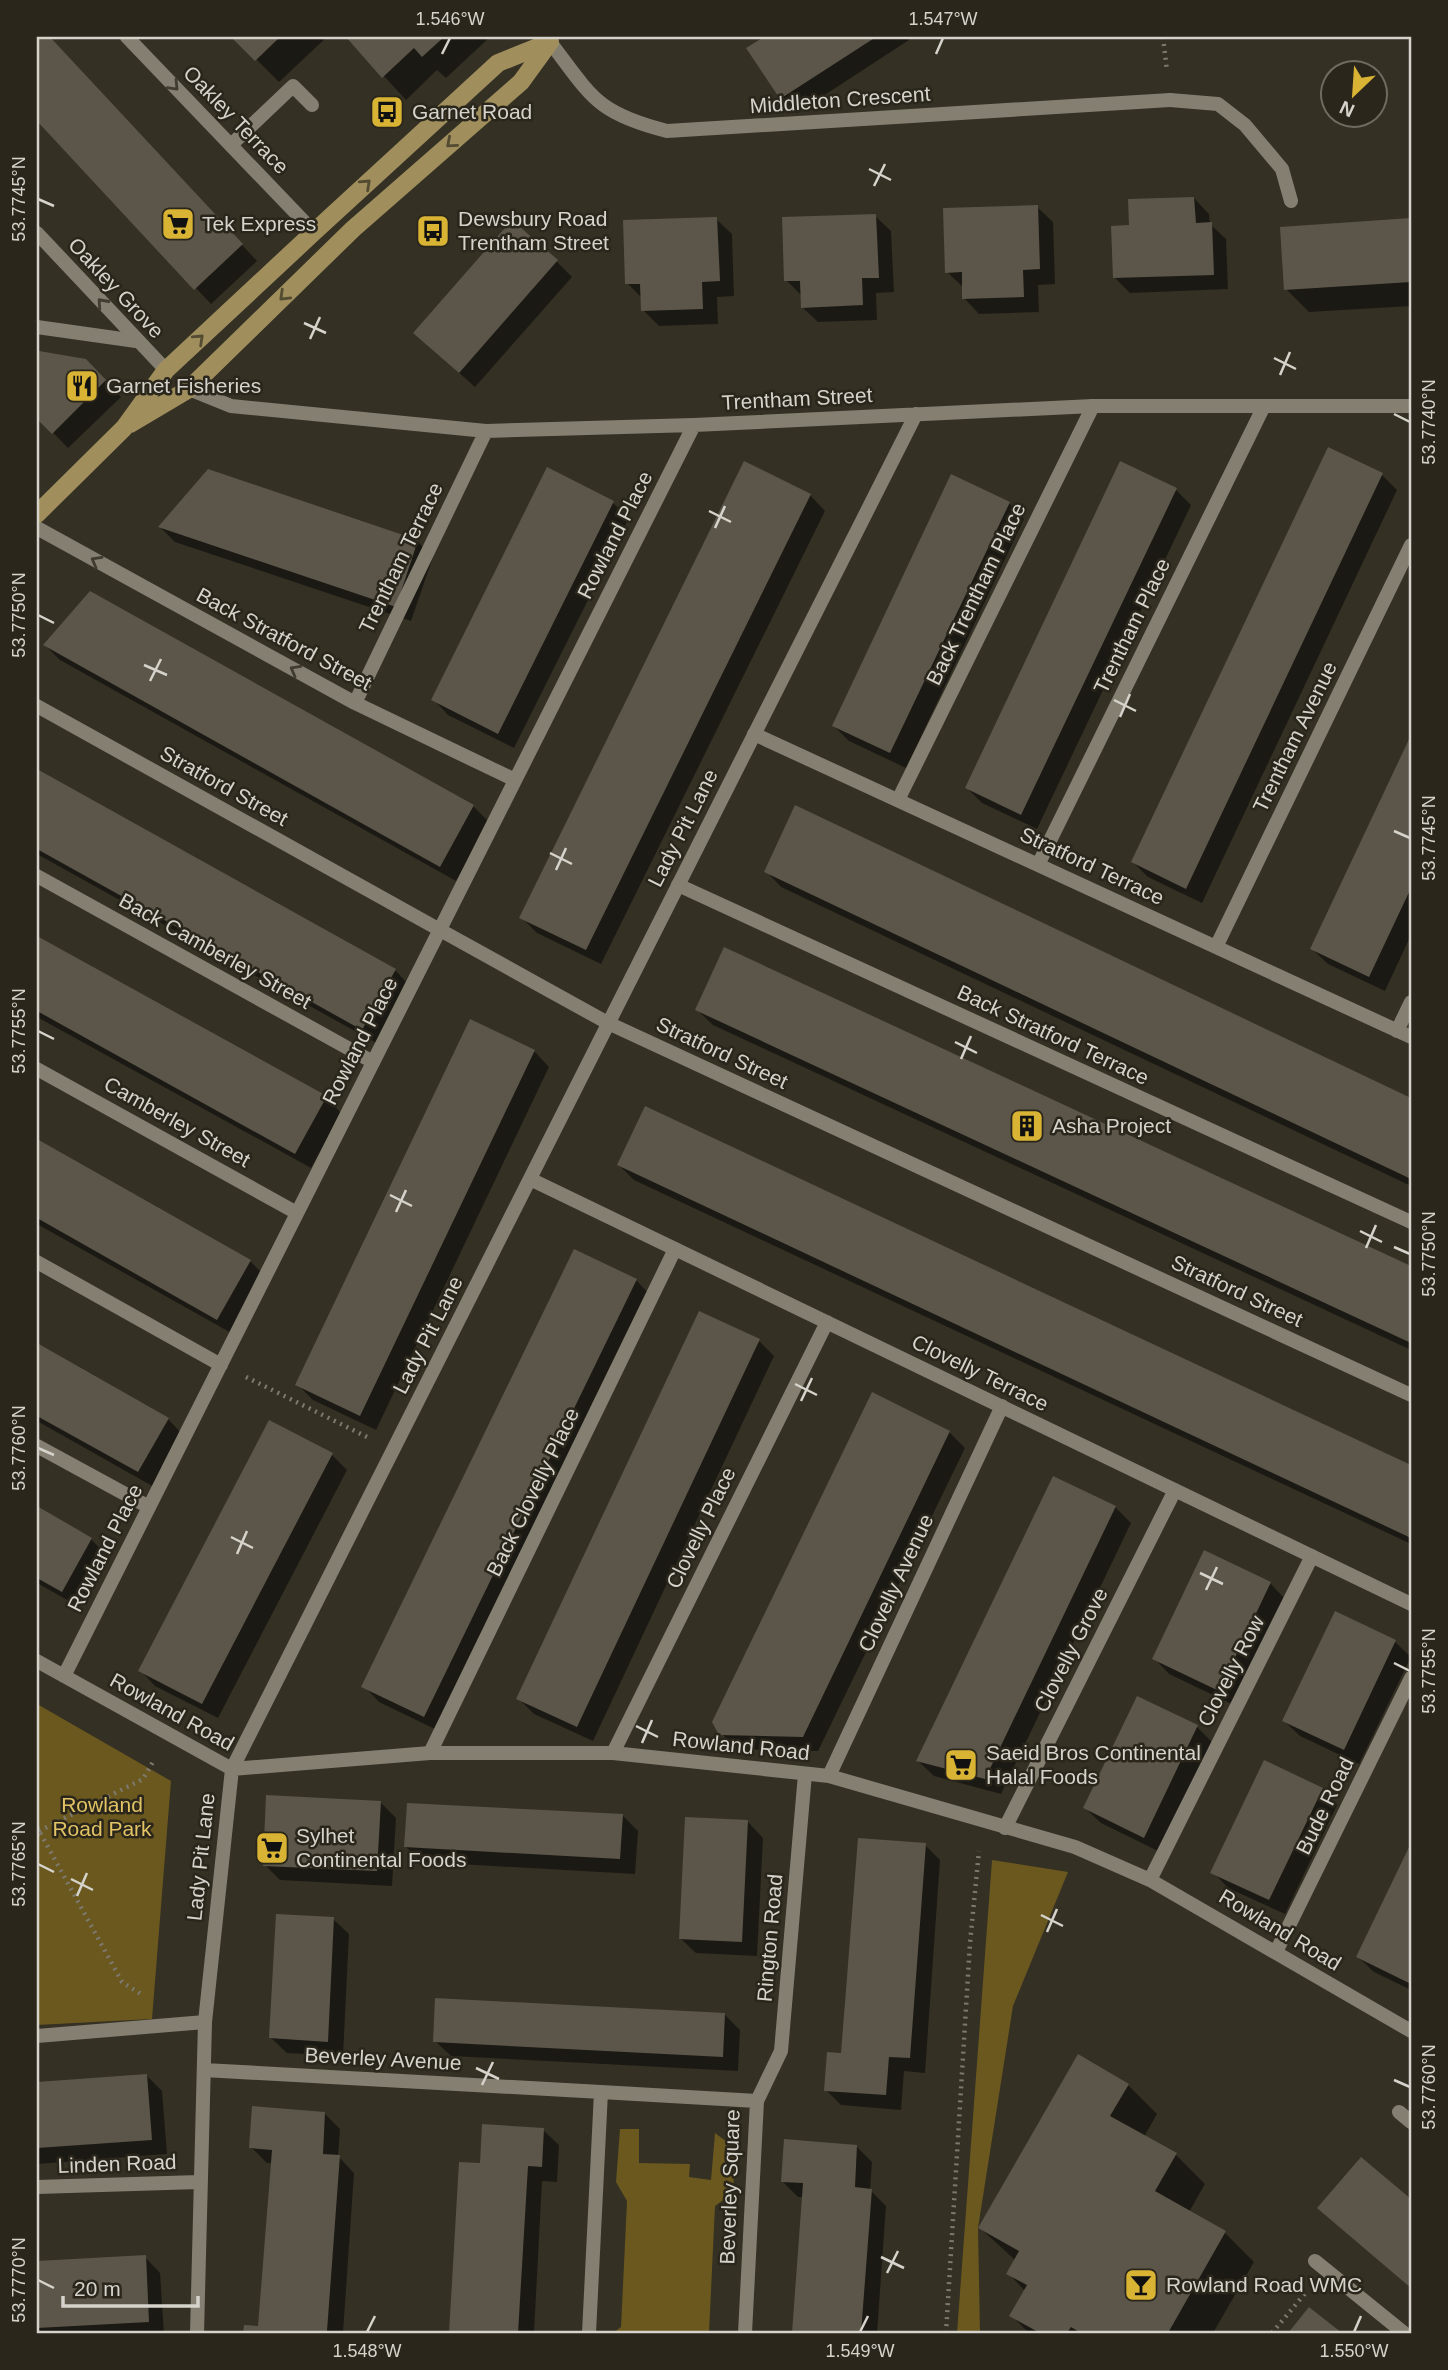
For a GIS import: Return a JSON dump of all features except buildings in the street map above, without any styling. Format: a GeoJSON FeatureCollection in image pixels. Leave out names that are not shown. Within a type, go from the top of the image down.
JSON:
{"type":"FeatureCollection","features":[{"type":"Feature","properties":{"kind":"main road"},"geometry":{"type":"LineString","coordinates":[[37,514],[124,428],[166,370],[314,232],[498,63],[552,39]]}},
{"type":"Feature","properties":{"kind":"main road"},"geometry":{"type":"LineString","coordinates":[[124,428],[189,389],[353,229],[521,82],[552,39]]}},
{"type":"Feature","properties":{"kind":"street","name":"Oakley Terrace"},"geometry":{"type":"LineString","coordinates":[[127,37],[314,232]]}},
{"type":"Feature","properties":{"kind":"street","name":"Middleton Crescent"},"geometry":{"type":"LineString","coordinates":[[552,39],[595,101],[626,120],[667,131],[1170,100],[1218,104],[1245,125],[1282,169],[1291,201]]}},
{"type":"Feature","properties":{"kind":"street"},"geometry":{"type":"LineString","coordinates":[[230,145],[293,86],[312,105]]}},
{"type":"Feature","properties":{"kind":"street","name":"Oakley Grove"},"geometry":{"type":"LineString","coordinates":[[37,233],[166,370]]}},
{"type":"Feature","properties":{"kind":"street"},"geometry":{"type":"LineString","coordinates":[[37,327],[136,341]]}},
{"type":"Feature","properties":{"kind":"street","name":"Trentham Street"},"geometry":{"type":"LineString","coordinates":[[189,389],[231,406],[486,430],[694,425],[1093,406],[1411,406]]}},
{"type":"Feature","properties":{"kind":"street","name":"Back Trentham Place"},"geometry":{"type":"LineString","coordinates":[[898,800],[1093,406]]}},
{"type":"Feature","properties":{"kind":"street","name":"Trentham Place"},"geometry":{"type":"LineString","coordinates":[[1038,865],[1264,406]]}},
{"type":"Feature","properties":{"kind":"street","name":"Lady Pit Lane"},"geometry":{"type":"LineString","coordinates":[[197,2333],[205,2022],[232,1769],[916,414]]}},
{"type":"Feature","properties":{"kind":"street","name":"Rowland Place"},"geometry":{"type":"LineString","coordinates":[[64,1676],[694,425]]}},
{"type":"Feature","properties":{"kind":"street","name":"Trentham Terrace"},"geometry":{"type":"LineString","coordinates":[[355,703],[486,430]]}},
{"type":"Feature","properties":{"kind":"street","name":"Back Stratford Street"},"geometry":{"type":"LineString","coordinates":[[37,528],[355,703],[515,780]]}},
{"type":"Feature","properties":{"kind":"street","name":"Trentham Avenue"},"geometry":{"type":"LineString","coordinates":[[1216,947],[1411,545]]}},
{"type":"Feature","properties":{"kind":"street","name":"Stratford Street"},"geometry":{"type":"LineString","coordinates":[[37,706],[608,1023],[1411,1395]]}},
{"type":"Feature","properties":{"kind":"street","name":"Stratford Terrace"},"geometry":{"type":"LineString","coordinates":[[754,734],[1411,1037]]}},
{"type":"Feature","properties":{"kind":"street","name":"Back Camberley Street"},"geometry":{"type":"LineString","coordinates":[[37,876],[373,1062]]}},
{"type":"Feature","properties":{"kind":"street","name":"Back Stratford Terrace"},"geometry":{"type":"LineString","coordinates":[[678,885],[1411,1222]]}},
{"type":"Feature","properties":{"kind":"street"},"geometry":{"type":"LineString","coordinates":[[1397,1031],[1411,1002]]}},
{"type":"Feature","properties":{"kind":"street","name":"Camberley Street"},"geometry":{"type":"LineString","coordinates":[[37,1069],[297,1213]]}},
{"type":"Feature","properties":{"kind":"street","name":"Clovelly Terrace"},"geometry":{"type":"LineString","coordinates":[[530,1179],[1411,1604]]}},
{"type":"Feature","properties":{"kind":"street","name":"Back Clovelly Place"},"geometry":{"type":"LineString","coordinates":[[430,1753],[675,1249]]}},
{"type":"Feature","properties":{"kind":"street"},"geometry":{"type":"LineString","coordinates":[[37,1262],[221,1365]]}},
{"type":"Feature","properties":{"kind":"street","name":"Clovelly Place"},"geometry":{"type":"LineString","coordinates":[[613,1752],[827,1322]]}},
{"type":"Feature","properties":{"kind":"street","name":"Clovelly Avenue"},"geometry":{"type":"LineString","coordinates":[[829,1776],[1002,1406]]}},
{"type":"Feature","properties":{"kind":"street"},"geometry":{"type":"LineString","coordinates":[[37,1446],[149,1507]]}},
{"type":"Feature","properties":{"kind":"street","name":"Clovelly Grove"},"geometry":{"type":"LineString","coordinates":[[1005,1828],[1175,1490]]}},
{"type":"Feature","properties":{"kind":"street","name":"Clovelly Row"},"geometry":{"type":"LineString","coordinates":[[1150,1880],[1312,1556]]}},
{"type":"Feature","properties":{"kind":"street","name":"Rowland Road"},"geometry":{"type":"LineString","coordinates":[[37,1661],[232,1769],[430,1753],[613,1752],[829,1776],[1074,1847],[1150,1880],[1411,2031]]}},
{"type":"Feature","properties":{"kind":"street","name":"Bude Road"},"geometry":{"type":"LineString","coordinates":[[1276,1952],[1411,1678]]}},
{"type":"Feature","properties":{"kind":"street","name":"Rington Road"},"geometry":{"type":"LineString","coordinates":[[757,2101],[781,2051],[805,1774]]}},
{"type":"Feature","properties":{"kind":"street"},"geometry":{"type":"LineString","coordinates":[[37,2035],[205,2022]]}},
{"type":"Feature","properties":{"kind":"street","name":"Beverley Avenue"},"geometry":{"type":"LineString","coordinates":[[204,2070],[601,2092]]}},
{"type":"Feature","properties":{"kind":"street"},"geometry":{"type":"LineString","coordinates":[[589,2333],[601,2092]]}},
{"type":"Feature","properties":{"kind":"street","name":"Beverley Square"},"geometry":{"type":"LineString","coordinates":[[601,2092],[757,2101],[745,2333]]}},
{"type":"Feature","properties":{"kind":"street"},"geometry":{"type":"LineString","coordinates":[[1399,2112],[1411,2122]]}},
{"type":"Feature","properties":{"kind":"street","name":"Linden Road"},"geometry":{"type":"LineString","coordinates":[[37,2188],[199,2182]]}},
{"type":"Feature","properties":{"kind":"street"},"geometry":{"type":"LineString","coordinates":[[1320,2265],[1404,2333]]}},
{"type":"Feature","properties":{"kind":"path"},"geometry":{"type":"LineString","coordinates":[[221,1365],[393,1449]]}},
{"type":"Feature","properties":{"kind":"path"},"geometry":{"type":"LineString","coordinates":[[151,1999],[122,1982],[38,1829],[143,1779],[169,1735]]}},
{"type":"Feature","properties":{"kind":"path"},"geometry":{"type":"LineString","coordinates":[[946,2333],[970,1943],[981,1822]]}},
{"type":"Feature","properties":{"kind":"path"},"geometry":{"type":"LineString","coordinates":[[1272,2333],[1320,2265]]}},
{"type":"Feature","properties":{"kind":"green space","name":"Rowland Road Park"},"geometry":{"type":"Polygon","coordinates":[[[37,1704],[171,1781],[152,2019],[37,2025],[37,1704]]]}},
{"type":"Feature","properties":{"kind":"green space"},"geometry":{"type":"Polygon","coordinates":[[[992,1860],[1068,1872],[1013,2006],[978,2228],[980,2333],[957,2333],[992,1860]]]}},
{"type":"Feature","properties":{"kind":"green space"},"geometry":{"type":"Polygon","coordinates":[[[620,2129],[639,2129],[639,2163],[690,2164],[689,2177],[711,2180],[715,2133],[735,2148],[733,2193],[715,2206],[709,2333],[613,2333],[621,2327],[627,2201],[616,2182],[620,2129]]]}},
{"type":"Feature","properties":{"kind":"place","name":"Garnet Road"},"geometry":{"type":"Point","coordinates":[387,112]}},
{"type":"Feature","properties":{"kind":"place","name":"Tek Express"},"geometry":{"type":"Point","coordinates":[178,224]}},
{"type":"Feature","properties":{"kind":"place","name":"Dewsbury Road Trentham Street"},"geometry":{"type":"Point","coordinates":[433,231]}},
{"type":"Feature","properties":{"kind":"place","name":"Garnet Fisheries"},"geometry":{"type":"Point","coordinates":[82,386]}},
{"type":"Feature","properties":{"kind":"place","name":"Asha Project"},"geometry":{"type":"Point","coordinates":[1027,1126]}},
{"type":"Feature","properties":{"kind":"place","name":"Saeid Bros Continental Halal Foods"},"geometry":{"type":"Point","coordinates":[961,1765]}},
{"type":"Feature","properties":{"kind":"place","name":"Sylhet Continental Foods"},"geometry":{"type":"Point","coordinates":[272,1848]}},
{"type":"Feature","properties":{"kind":"place","name":"Rowland Road WMC"},"geometry":{"type":"Point","coordinates":[1141,2285]}}]}
